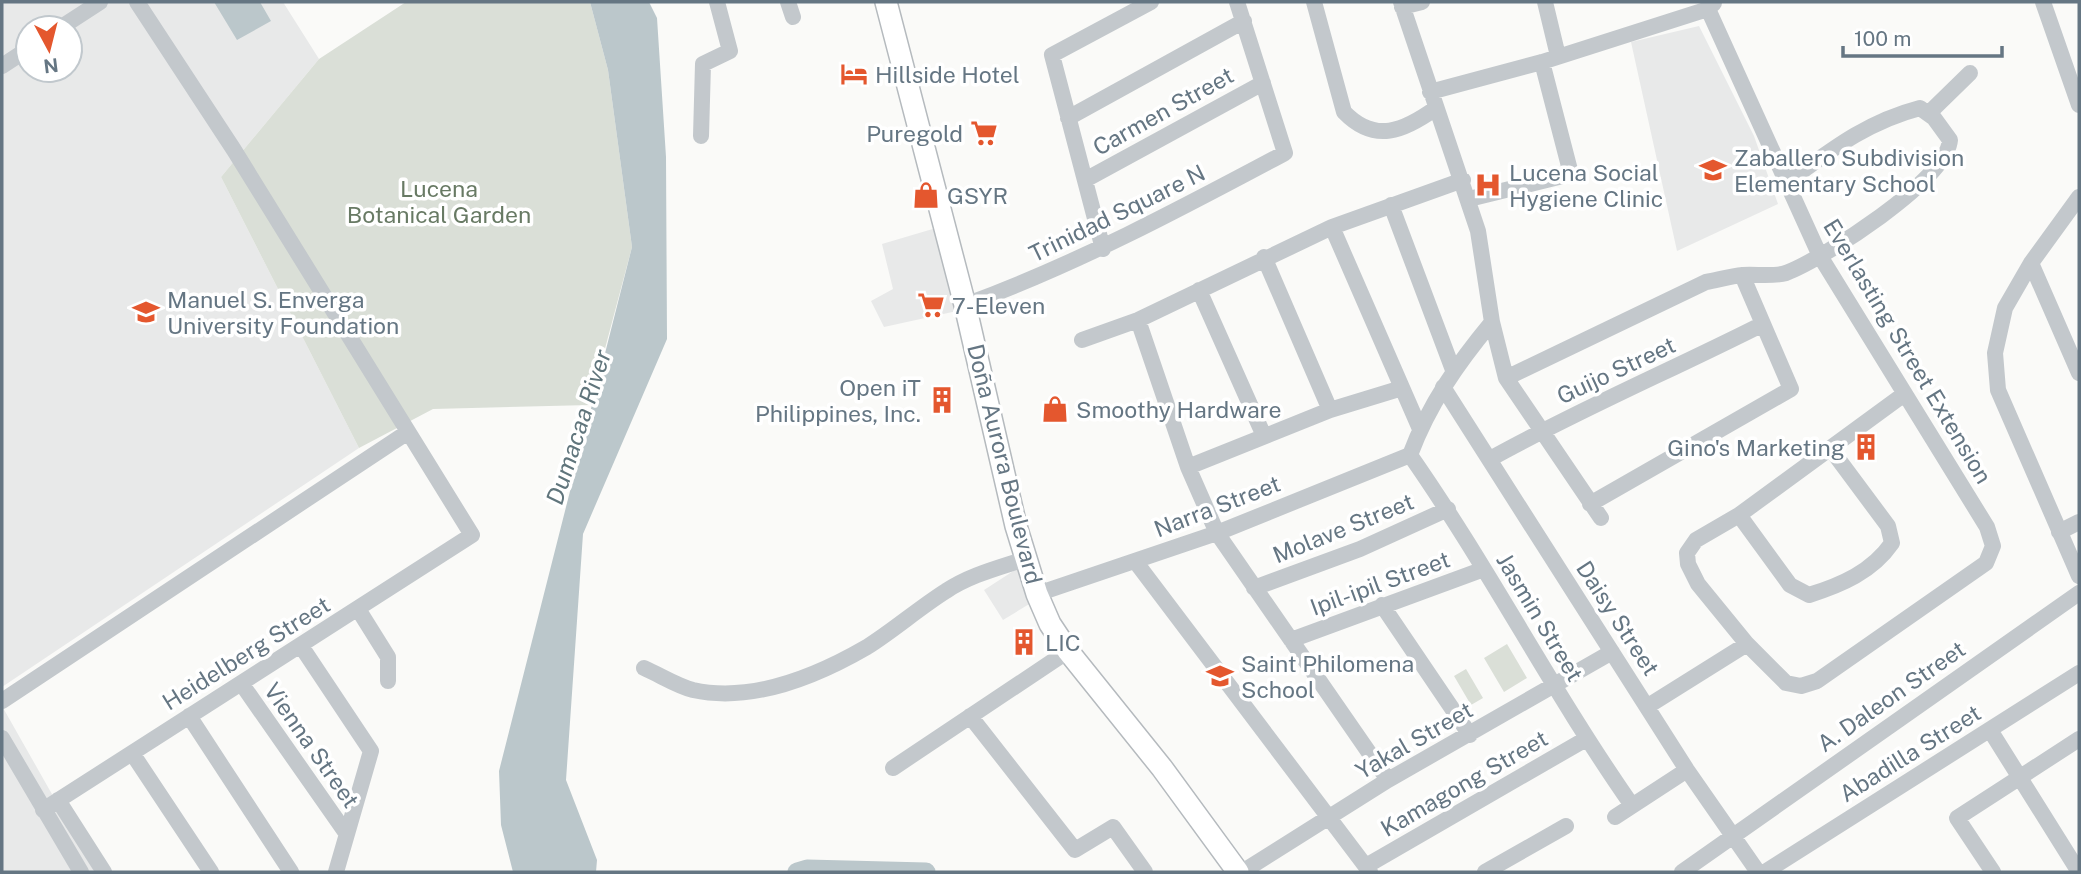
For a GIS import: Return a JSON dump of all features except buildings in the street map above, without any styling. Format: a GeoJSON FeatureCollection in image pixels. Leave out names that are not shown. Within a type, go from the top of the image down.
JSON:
{"type":"FeatureCollection","features":[{"type":"Feature","properties":{"kind":"main road","name":"Doña Aurora Boulevard"},"geometry":{"type":"LineString","coordinates":[[886,2],[1037,594],[1050,624],[1068,651],[1162,768],[1240,872]]}},
{"type":"Feature","properties":{"kind":"street"},"geometry":{"type":"LineString","coordinates":[[82,14],[100,2]]}},
{"type":"Feature","properties":{"kind":"street"},"geometry":{"type":"LineString","coordinates":[[2,701],[408,432],[234,150],[137,2]]}},
{"type":"Feature","properties":{"kind":"street"},"geometry":{"type":"LineString","coordinates":[[701,136],[703,64],[730,51],[717,2]]}},
{"type":"Feature","properties":{"kind":"street"},"geometry":{"type":"LineString","coordinates":[[1103,249],[1052,55],[1151,2]]}},
{"type":"Feature","properties":{"kind":"street"},"geometry":{"type":"LineString","coordinates":[[1237,2],[1263,83]]}},
{"type":"Feature","properties":{"kind":"street"},"geometry":{"type":"LineString","coordinates":[[1314,2],[1345,111],[1356,124],[1374,132],[1395,129],[1415,123],[1436,108]]}},
{"type":"Feature","properties":{"kind":"street"},"geometry":{"type":"LineString","coordinates":[[1422,2],[1402,4],[1430,92],[1464,180],[1482,253],[1492,322],[1506,378],[1601,518]]}},
{"type":"Feature","properties":{"kind":"street"},"geometry":{"type":"LineString","coordinates":[[1545,2],[1558,56]]}},
{"type":"Feature","properties":{"kind":"street"},"geometry":{"type":"LineString","coordinates":[[2043,2],[2079,105]]}},
{"type":"Feature","properties":{"kind":"street"},"geometry":{"type":"LineString","coordinates":[[1430,92],[1542,62],[1711,5]]}},
{"type":"Feature","properties":{"kind":"street","name":"Everlasting Street Extension"},"geometry":{"type":"LineString","coordinates":[[1711,5],[1786,183],[1820,256],[1903,395],[1987,527],[1993,546],[1986,563],[1817,681],[1801,686],[1786,683],[1747,644]]}},
{"type":"Feature","properties":{"kind":"street"},"geometry":{"type":"LineString","coordinates":[[1068,118],[1244,21]]}},
{"type":"Feature","properties":{"kind":"street"},"geometry":{"type":"LineString","coordinates":[[1469,199],[1571,174],[1542,62]]}},
{"type":"Feature","properties":{"kind":"street"},"geometry":{"type":"LineString","coordinates":[[1928,114],[1970,73]]}},
{"type":"Feature","properties":{"kind":"street","name":"Trinidad Square N"},"geometry":{"type":"LineString","coordinates":[[965,305],[1042,277],[1103,249],[1285,153],[1263,83]]}},
{"type":"Feature","properties":{"kind":"street","name":"Carmen Street"},"geometry":{"type":"LineString","coordinates":[[1085,180],[1263,83]]}},
{"type":"Feature","properties":{"kind":"street"},"geometry":{"type":"LineString","coordinates":[[1506,378],[1706,282],[1742,275],[1783,274],[1820,256],[1909,195],[1949,151],[1950,140],[1920,108],[1862,128],[1786,183]]}},
{"type":"Feature","properties":{"kind":"street"},"geometry":{"type":"LineString","coordinates":[[1082,340],[1138,320],[1264,257],[1332,227],[1464,180]]}},
{"type":"Feature","properties":{"kind":"street"},"geometry":{"type":"LineString","coordinates":[[2079,197],[2031,263],[2005,308],[1995,353],[1998,390],[2079,576]]}},
{"type":"Feature","properties":{"kind":"street"},"geometry":{"type":"LineString","coordinates":[[1391,205],[1453,370]]}},
{"type":"Feature","properties":{"kind":"street"},"geometry":{"type":"LineString","coordinates":[[1332,227],[1420,429]]}},
{"type":"Feature","properties":{"kind":"street"},"geometry":{"type":"LineString","coordinates":[[1264,257],[1331,410]]}},
{"type":"Feature","properties":{"kind":"street"},"geometry":{"type":"LineString","coordinates":[[2031,263],[2079,373]]}},
{"type":"Feature","properties":{"kind":"street"},"geometry":{"type":"LineString","coordinates":[[1590,504],[1791,389],[1742,275]]}},
{"type":"Feature","properties":{"kind":"street"},"geometry":{"type":"LineString","coordinates":[[1199,290],[1264,436]]}},
{"type":"Feature","properties":{"kind":"street"},"geometry":{"type":"LineString","coordinates":[[1138,320],[1188,467],[1217,533],[1388,780]]}},
{"type":"Feature","properties":{"kind":"street"},"geometry":{"type":"LineString","coordinates":[[1410,455],[1420,429],[1453,370],[1492,322]]}},
{"type":"Feature","properties":{"kind":"street","name":"Guijo Street"},"geometry":{"type":"LineString","coordinates":[[1490,459],[1541,430],[1677,368],[1763,324]]}},
{"type":"Feature","properties":{"kind":"street","name":"Daisy Street"},"geometry":{"type":"LineString","coordinates":[[1443,387],[1687,770],[1730,836],[1758,872]]}},
{"type":"Feature","properties":{"kind":"street"},"geometry":{"type":"LineString","coordinates":[[1188,467],[1331,410],[1402,388]]}},
{"type":"Feature","properties":{"kind":"street"},"geometry":{"type":"LineString","coordinates":[[1648,706],[1747,644],[1698,584],[1688,564],[1687,554],[1696,540],[1739,514],[1903,395]]}},
{"type":"Feature","properties":{"kind":"street","name":"Heidelberg Street"},"geometry":{"type":"LineString","coordinates":[[43,810],[472,535],[408,432]]}},
{"type":"Feature","properties":{"kind":"street"},"geometry":{"type":"LineString","coordinates":[[1739,514],[1790,585],[1799,590],[1809,595],[1836,587],[1858,575],[1883,556],[1892,543],[1888,527],[1830,448]]}},
{"type":"Feature","properties":{"kind":"street","name":"Jasmin Street"},"geometry":{"type":"LineString","coordinates":[[1410,455],[1448,509],[1555,683],[1586,739],[1631,804]]}},
{"type":"Feature","properties":{"kind":"street","name":"Narra Street"},"geometry":{"type":"LineString","coordinates":[[1037,594],[1217,533],[1410,455]]}},
{"type":"Feature","properties":{"kind":"street","name":"Molave Street"},"geometry":{"type":"LineString","coordinates":[[1255,588],[1360,549],[1448,509]]}},
{"type":"Feature","properties":{"kind":"street"},"geometry":{"type":"LineString","coordinates":[[2059,532],[2079,522]]}},
{"type":"Feature","properties":{"kind":"street"},"geometry":{"type":"LineString","coordinates":[[644,668],[691,689],[718,693],[771,688],[827,667],[867,646],[947,590],[975,575],[1026,559]]}},
{"type":"Feature","properties":{"kind":"street"},"geometry":{"type":"LineString","coordinates":[[1135,561],[1368,869]]}},
{"type":"Feature","properties":{"kind":"street","name":"Ipil-ipil Street"},"geometry":{"type":"LineString","coordinates":[[1291,640],[1484,569]]}},
{"type":"Feature","properties":{"kind":"street","name":"A. Daleon Street"},"geometry":{"type":"LineString","coordinates":[[1682,872],[2079,593]]}},
{"type":"Feature","properties":{"kind":"street"},"geometry":{"type":"LineString","coordinates":[[1382,605],[1470,735]]}},
{"type":"Feature","properties":{"kind":"street"},"geometry":{"type":"LineString","coordinates":[[358,609],[388,657],[388,681]]}},
{"type":"Feature","properties":{"kind":"street"},"geometry":{"type":"LineString","coordinates":[[301,646],[371,751],[335,872]]}},
{"type":"Feature","properties":{"kind":"street"},"geometry":{"type":"LineString","coordinates":[[893,768],[1068,651]]}},
{"type":"Feature","properties":{"kind":"street","name":"Yakal Street"},"geometry":{"type":"LineString","coordinates":[[1240,872],[1388,780],[1612,652]]}},
{"type":"Feature","properties":{"kind":"street","name":"Abadilla Street"},"geometry":{"type":"LineString","coordinates":[[1765,872],[2079,673]]}},
{"type":"Feature","properties":{"kind":"street","name":"Vienna Street"},"geometry":{"type":"LineString","coordinates":[[241,683],[346,833]]}},
{"type":"Feature","properties":{"kind":"street"},"geometry":{"type":"LineString","coordinates":[[190,716],[292,872]]}},
{"type":"Feature","properties":{"kind":"street"},"geometry":{"type":"LineString","coordinates":[[970,716],[1075,850],[1113,827],[1145,872]]}},
{"type":"Feature","properties":{"kind":"street"},"geometry":{"type":"LineString","coordinates":[[1990,730],[2079,872]]}},
{"type":"Feature","properties":{"kind":"street"},"geometry":{"type":"LineString","coordinates":[[2,738],[81,872]]}},
{"type":"Feature","properties":{"kind":"street","name":"Kamagong Street"},"geometry":{"type":"LineString","coordinates":[[1368,869],[1586,739]]}},
{"type":"Feature","properties":{"kind":"street"},"geometry":{"type":"LineString","coordinates":[[1993,872],[1957,818],[2079,739]]}},
{"type":"Feature","properties":{"kind":"street"},"geometry":{"type":"LineString","coordinates":[[132,753],[211,872]]}},
{"type":"Feature","properties":{"kind":"street"},"geometry":{"type":"LineString","coordinates":[[1615,817],[1631,804],[1687,770]]}},
{"type":"Feature","properties":{"kind":"street"},"geometry":{"type":"LineString","coordinates":[[58,800],[104,872]]}},
{"type":"Feature","properties":{"kind":"street"},"geometry":{"type":"LineString","coordinates":[[1485,872],[1566,826]]}},
{"type":"Feature","properties":{"kind":"shaded area","name":"Manuel S. Enverga University Foundation"},"geometry":{"type":"Polygon","coordinates":[[[2,2],[283,2],[319,59],[221,177],[359,448],[2,687],[2,2]]]}},
{"type":"Feature","properties":{"kind":"shaded area"},"geometry":{"type":"Polygon","coordinates":[[[214,2],[260,2],[271,21],[237,40],[214,2]]]}},
{"type":"Feature","properties":{"kind":"shaded area"},"geometry":{"type":"Polygon","coordinates":[[[590,2],[649,2],[657,18],[666,157],[667,339],[583,534],[566,780],[597,860],[596,872],[513,872],[501,825],[499,771],[632,247],[608,70],[590,2]]]}},
{"type":"Feature","properties":{"kind":"shaded area","name":"Zaballero Subdivision Elementary School"},"geometry":{"type":"Polygon","coordinates":[[[1699,26],[1754,136],[1778,204],[1677,251],[1631,42],[1699,26]]]}},
{"type":"Feature","properties":{"kind":"shaded area"},"geometry":{"type":"Polygon","coordinates":[[[936,228],[957,311],[884,327],[871,301],[893,289],[882,244],[936,228]]]}},
{"type":"Feature","properties":{"kind":"shaded area"},"geometry":{"type":"Polygon","coordinates":[[[1018,568],[1031,603],[1003,620],[984,590],[1018,568]]]}},
{"type":"Feature","properties":{"kind":"shaded area"},"geometry":{"type":"Polygon","coordinates":[[[2,706],[95,870],[2,872],[2,706]]]}},
{"type":"Feature","properties":{"kind":"green space","name":"Lucena Botanical Garden"},"geometry":{"type":"Polygon","coordinates":[[[406,2],[590,2],[608,70],[632,247],[590,405],[433,409],[359,448],[221,177],[319,59],[406,2]]]}},
{"type":"Feature","properties":{"kind":"green space"},"geometry":{"type":"Polygon","coordinates":[[[1507,644],[1527,678],[1504,692],[1484,658],[1507,644]]]}},
{"type":"Feature","properties":{"kind":"green space"},"geometry":{"type":"Polygon","coordinates":[[[1466,669],[1483,698],[1471,705],[1454,676],[1466,669]]]}},
{"type":"Feature","properties":{"kind":"waterway"},"geometry":{"type":"LineString","coordinates":[[797,872],[807,869],[926,872]]}},
{"type":"Feature","properties":{"kind":"place","name":"Hillside Hotel"},"geometry":{"type":"Point","coordinates":[854,74]}},
{"type":"Feature","properties":{"kind":"place","name":"Puregold"},"geometry":{"type":"Point","coordinates":[984,133]}},
{"type":"Feature","properties":{"kind":"place","name":"Zaballero Subdivision Elementary School"},"geometry":{"type":"Point","coordinates":[1713,170]}},
{"type":"Feature","properties":{"kind":"place","name":"Lucena Social Hygiene Clinic"},"geometry":{"type":"Point","coordinates":[1488,185]}},
{"type":"Feature","properties":{"kind":"place","name":"GSYR"},"geometry":{"type":"Point","coordinates":[926,195]}},
{"type":"Feature","properties":{"kind":"place","name":"7-Eleven"},"geometry":{"type":"Point","coordinates":[931,305]}},
{"type":"Feature","properties":{"kind":"place","name":"Manuel S. Enverga University Foundation"},"geometry":{"type":"Point","coordinates":[146,312]}},
{"type":"Feature","properties":{"kind":"place","name":"Open iT Philippines, Inc."},"geometry":{"type":"Point","coordinates":[942,400]}},
{"type":"Feature","properties":{"kind":"place","name":"Smoothy Hardware"},"geometry":{"type":"Point","coordinates":[1055,409]}},
{"type":"Feature","properties":{"kind":"place","name":"Gino's Marketing"},"geometry":{"type":"Point","coordinates":[1866,447]}},
{"type":"Feature","properties":{"kind":"place","name":"LIC"},"geometry":{"type":"Point","coordinates":[1024,642]}},
{"type":"Feature","properties":{"kind":"place","name":"Saint Philomena School"},"geometry":{"type":"Point","coordinates":[1220,676]}},
{"type":"Feature","properties":{"kind":"water label","name":"Dumacaa River"},"geometry":{"type":"Point","coordinates":[578,427]}}]}
